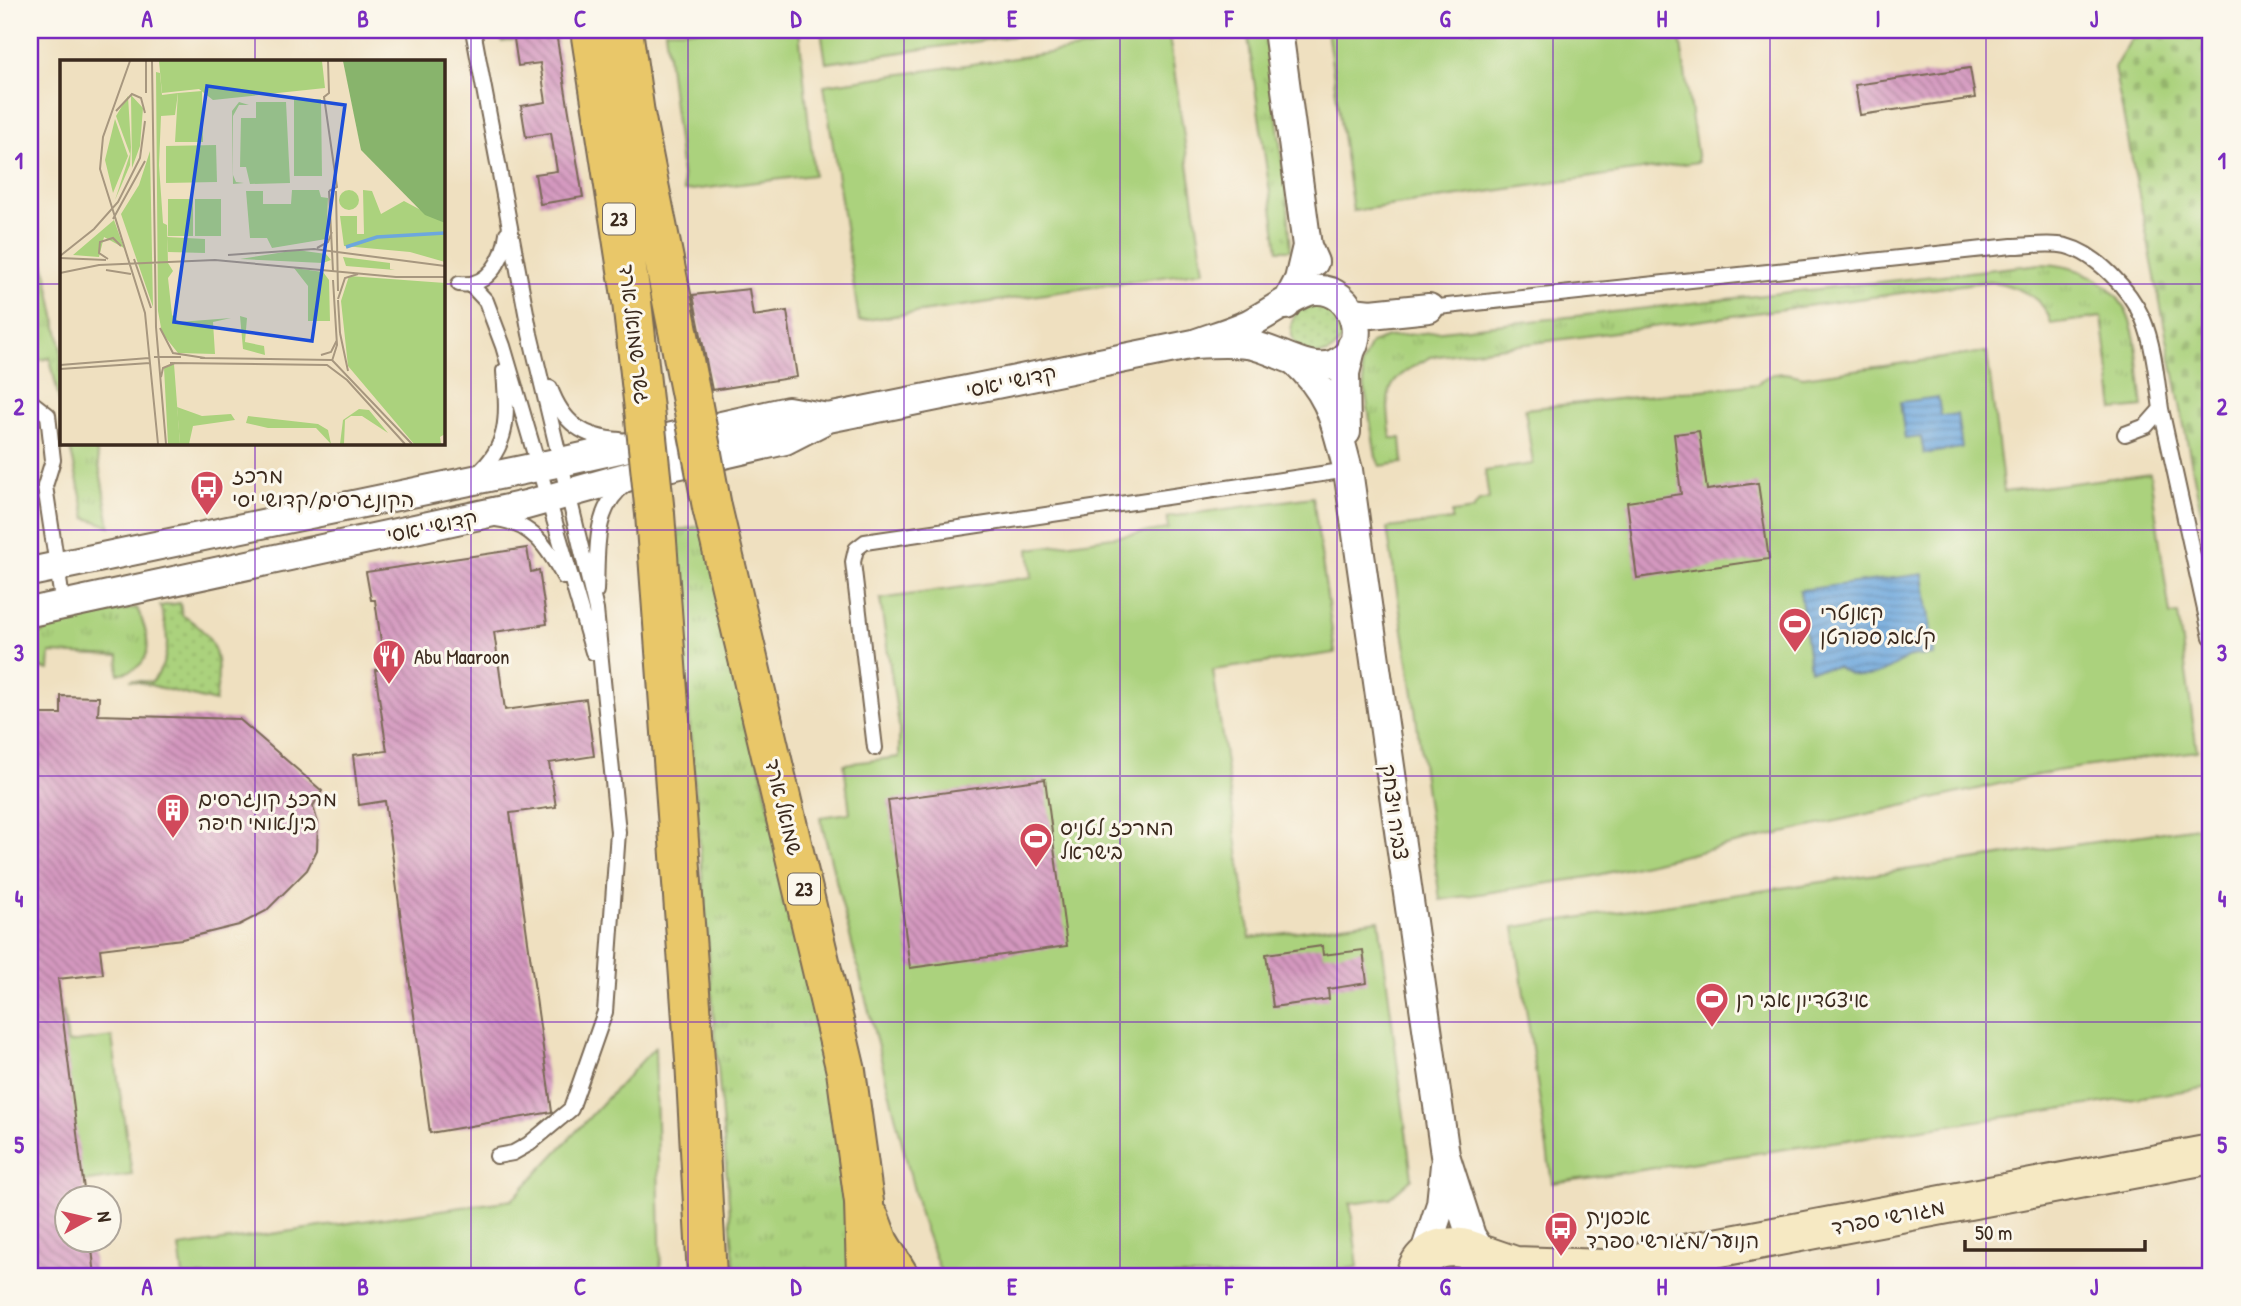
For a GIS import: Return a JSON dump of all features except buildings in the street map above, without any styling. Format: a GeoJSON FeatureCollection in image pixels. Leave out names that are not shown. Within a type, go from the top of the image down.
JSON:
{"type":"FeatureCollection","features":[{"type":"Feature","properties":{"kind":"highway","name":"גשר שמואל ארד"},"geometry":{"type":"LineString","coordinates":[[590,30],[632,302],[647,425],[695,1060],[700,1180]]}},
{"type":"Feature","properties":{"kind":"highway","name":"גשר שמואל ארד"},"geometry":{"type":"LineString","coordinates":[[623,30],[635,114],[712,507]]}},
{"type":"Feature","properties":{"kind":"highway","name":"שמואל ארד"},"geometry":{"type":"LineString","coordinates":[[712,507],[835,1021],[857,1136],[864,1202],[866,1276]]}},
{"type":"Feature","properties":{"kind":"highway"},"geometry":{"type":"LineString","coordinates":[[694,1276],[700,1180]]}},
{"type":"Feature","properties":{"kind":"highway","name":"23"},"geometry":{"type":"LineString","coordinates":[[700,1180],[707,1276]]}},
{"type":"Feature","properties":{"kind":"highway"},"geometry":{"type":"LineString","coordinates":[[864,1202],[879,1243],[899,1276]]}},
{"type":"Feature","properties":{"kind":"street"},"geometry":{"type":"LineString","coordinates":[[1278,30],[1307,246],[1315,265],[1346,304],[1356,334],[1346,355],[1334,364],[1318,367],[1294,360],[1281,344],[1278,333],[1280,315],[1299,280],[1307,246]]}},
{"type":"Feature","properties":{"kind":"street"},"geometry":{"type":"LineString","coordinates":[[1287,304],[1295,296],[1314,290],[1371,314],[1429,308]]}},
{"type":"Feature","properties":{"kind":"street","name":"קדושי יאסי"},"geometry":{"type":"LineString","coordinates":[[30,612],[477,516],[641,473],[785,440],[828,418],[1194,344],[1243,327],[1287,304]]}},
{"type":"Feature","properties":{"kind":"street","name":"קדושי יאסי"},"geometry":{"type":"LineString","coordinates":[[1194,344],[1245,344],[1278,351],[1294,360]]}},
{"type":"Feature","properties":{"kind":"street","name":"צביה ויצחק"},"geometry":{"type":"LineString","coordinates":[[1352,345],[1344,389],[1348,470],[1445,1155],[1472,1236],[1490,1262]]}},
{"type":"Feature","properties":{"kind":"street","name":"צביה ויצחק"},"geometry":{"type":"LineString","coordinates":[[1294,360],[1314,379],[1324,395],[1334,416],[1348,470]]}},
{"type":"Feature","properties":{"kind":"street","name":"קדושי יאסי"},"geometry":{"type":"LineString","coordinates":[[30,572],[549,465],[647,425],[788,411],[828,418]]}},
{"type":"Feature","properties":{"kind":"street","name":"מגורשי ספרד"},"geometry":{"type":"LineString","coordinates":[[1414,1272],[1442,1250],[1457,1247],[1490,1262],[1594,1272],[2211,1154]]}},
{"type":"Feature","properties":{"kind":"street","name":"צביה ויצחק"},"geometry":{"type":"LineString","coordinates":[[1414,1272],[1441,1204],[1445,1155]]}},
{"type":"Feature","properties":{"kind":"lane"},"geometry":{"type":"LineString","coordinates":[[473,30],[530,334],[549,465],[580,614]]}},
{"type":"Feature","properties":{"kind":"lane"},"geometry":{"type":"LineString","coordinates":[[508,217],[505,250],[485,278],[466,285],[486,301],[549,465],[596,610]]}},
{"type":"Feature","properties":{"kind":"lane"},"geometry":{"type":"LineString","coordinates":[[1429,308],[2011,246],[2064,246],[2081,253],[2105,270],[2126,292],[2143,319],[2211,637]]}},
{"type":"Feature","properties":{"kind":"lane"},"geometry":{"type":"LineString","coordinates":[[530,334],[553,397],[571,425],[597,438],[647,425]]}},
{"type":"Feature","properties":{"kind":"lane"},"geometry":{"type":"LineString","coordinates":[[470,481],[491,462],[504,433],[507,408],[503,346]]}},
{"type":"Feature","properties":{"kind":"lane"},"geometry":{"type":"LineString","coordinates":[[30,401],[48,415],[53,460],[45,486],[63,606]]}},
{"type":"Feature","properties":{"kind":"lane"},"geometry":{"type":"LineString","coordinates":[[2125,434],[2146,426],[2161,409]]}},
{"type":"Feature","properties":{"kind":"lane"},"geometry":{"type":"LineString","coordinates":[[875,748],[853,562],[856,549],[865,542],[1348,470]]}},
{"type":"Feature","properties":{"kind":"lane"},"geometry":{"type":"LineString","coordinates":[[497,1156],[513,1153],[529,1144],[571,1109],[605,1012],[618,832],[600,673],[596,610],[601,520],[606,504],[641,473]]}},
{"type":"Feature","properties":{"kind":"lane"},"geometry":{"type":"LineString","coordinates":[[30,488],[45,486]]}},
{"type":"Feature","properties":{"kind":"lane"},"geometry":{"type":"LineString","coordinates":[[477,516],[508,520],[526,526],[539,539],[565,580],[600,673]]}},
{"type":"Feature","properties":{"kind":"green space"},"geometry":{"type":"Polygon","coordinates":[[[500,30],[566,30],[502,42],[500,30]]]}},
{"type":"Feature","properties":{"kind":"green space"},"geometry":{"type":"Polygon","coordinates":[[[665,30],[799,30],[814,175],[684,191],[665,30]]]}},
{"type":"Feature","properties":{"kind":"green space"},"geometry":{"type":"Polygon","coordinates":[[[821,30],[1056,30],[826,63],[821,30]]]}},
{"type":"Feature","properties":{"kind":"green space"},"geometry":{"type":"Polygon","coordinates":[[[1247,30],[1266,30],[1291,250],[1278,250],[1247,30]]]}},
{"type":"Feature","properties":{"kind":"green space"},"geometry":{"type":"Polygon","coordinates":[[[1327,30],[1679,30],[1698,162],[1353,211],[1327,30]]]}},
{"type":"Feature","properties":{"kind":"green space"},"geometry":{"type":"Polygon","coordinates":[[[2137,30],[2211,30],[2211,563],[2114,68],[2137,30]]]}},
{"type":"Feature","properties":{"kind":"green space"},"geometry":{"type":"Polygon","coordinates":[[[1169,36],[1204,271],[859,321],[824,85],[1169,36]]]}},
{"type":"Feature","properties":{"kind":"green space"},"geometry":{"type":"Polygon","coordinates":[[[30,192],[60,341],[60,404],[50,358],[30,362],[30,192]]]}},
{"type":"Feature","properties":{"kind":"green space"},"geometry":{"type":"Polygon","coordinates":[[[2040,264],[2080,271],[2103,284],[2121,303],[2134,337],[2143,407],[2114,410],[2102,317],[2051,324],[2048,314],[2036,299],[2019,289],[1990,281],[1431,357],[1404,373],[1391,388],[1388,408],[1391,438],[1401,438],[1403,463],[1380,466],[1376,457],[1361,365],[1371,343],[1388,337],[2040,264]]]}},
{"type":"Feature","properties":{"kind":"green space"},"geometry":{"type":"Polygon","coordinates":[[[1317,303],[1336,310],[1343,329],[1336,348],[1317,355],[1298,348],[1291,329],[1298,310],[1317,303]]]}},
{"type":"Feature","properties":{"kind":"green space","name":"קאנטרי קלאב ספורטן"},"geometry":{"type":"Polygon","coordinates":[[[1987,352],[2004,492],[2150,473],[2170,615],[2178,614],[2197,751],[2056,771],[1589,877],[1440,900],[1413,694],[1387,528],[1452,520],[1452,513],[1473,510],[1479,501],[1489,499],[1485,471],[1533,464],[1525,409],[1757,384],[1767,376],[1779,373],[1803,377],[1987,352]]]}},
{"type":"Feature","properties":{"kind":"green space"},"geometry":{"type":"Polygon","coordinates":[[[69,444],[95,444],[110,526],[86,518],[69,444]]]}},
{"type":"Feature","properties":{"kind":"green space","name":"המרכז לטניס בישראל"},"geometry":{"type":"Polygon","coordinates":[[[1313,497],[1335,653],[1213,670],[1250,938],[1379,920],[1412,1178],[1389,1198],[1350,1203],[1358,1267],[1292,1276],[942,1276],[922,1222],[820,817],[850,813],[844,764],[899,757],[899,726],[880,599],[1032,577],[1029,549],[1168,529],[1167,517],[1313,497]]]}},
{"type":"Feature","properties":{"kind":"green space"},"geometry":{"type":"Polygon","coordinates":[[[706,525],[839,1119],[852,1276],[735,1276],[674,531],[706,525]]]}},
{"type":"Feature","properties":{"kind":"green space"},"geometry":{"type":"Polygon","coordinates":[[[180,603],[182,615],[204,632],[215,651],[218,674],[215,702],[130,680],[152,682],[158,673],[167,646],[160,606],[180,603]]]}},
{"type":"Feature","properties":{"kind":"green space"},"geometry":{"type":"Polygon","coordinates":[[[137,608],[145,629],[147,649],[140,665],[131,671],[118,674],[119,656],[50,653],[49,670],[30,665],[30,638],[82,619],[137,608]]]}},
{"type":"Feature","properties":{"kind":"green space"},"geometry":{"type":"Polygon","coordinates":[[[2211,825],[2211,1087],[1552,1183],[1514,927],[2211,825]]]}},
{"type":"Feature","properties":{"kind":"green space"},"geometry":{"type":"Polygon","coordinates":[[[63,1011],[68,1043],[112,1037],[132,1175],[30,1189],[30,1016],[63,1011]]]}},
{"type":"Feature","properties":{"kind":"green space"},"geometry":{"type":"Polygon","coordinates":[[[655,1047],[661,1276],[183,1276],[179,1247],[512,1200],[655,1047]]]}},
{"type":"Feature","properties":{"kind":"green space"},"geometry":{"type":"Polygon","coordinates":[[[1449,1266],[1469,1268],[1479,1276],[1434,1276],[1449,1266]]]}},
{"type":"Feature","properties":{"kind":"water"},"geometry":{"type":"Polygon","coordinates":[[[1938,397],[1941,416],[1957,414],[1962,448],[1924,454],[1921,437],[1905,439],[1900,402],[1938,397]]]}},
{"type":"Feature","properties":{"kind":"water"},"geometry":{"type":"Polygon","coordinates":[[[1923,574],[1934,655],[1908,658],[1872,675],[1855,675],[1837,667],[1810,670],[1800,590],[1923,574]]]}},
{"type":"Feature","properties":{"kind":"place","name":"מרכז הקונגרסים/קדושי יסי"},"geometry":{"type":"Point","coordinates":[207,517]}},
{"type":"Feature","properties":{"kind":"place","name":"קאנטרי קלאב ספורטן"},"geometry":{"type":"Point","coordinates":[1795,654]}},
{"type":"Feature","properties":{"kind":"place","name":"Abu Maaroon"},"geometry":{"type":"Point","coordinates":[389,686]}},
{"type":"Feature","properties":{"kind":"place","name":"מרכז קונגרסים בינלאומי חיפה"},"geometry":{"type":"Point","coordinates":[173,840]}},
{"type":"Feature","properties":{"kind":"place","name":"המרכז לטניס בישראל"},"geometry":{"type":"Point","coordinates":[1036,869]}},
{"type":"Feature","properties":{"kind":"place","name":"איצטדיון אבי רן"},"geometry":{"type":"Point","coordinates":[1712,1029]}},
{"type":"Feature","properties":{"kind":"place","name":"אכסנית הנוער/מגורשי ספרד"},"geometry":{"type":"Point","coordinates":[1561,1258]}}]}
